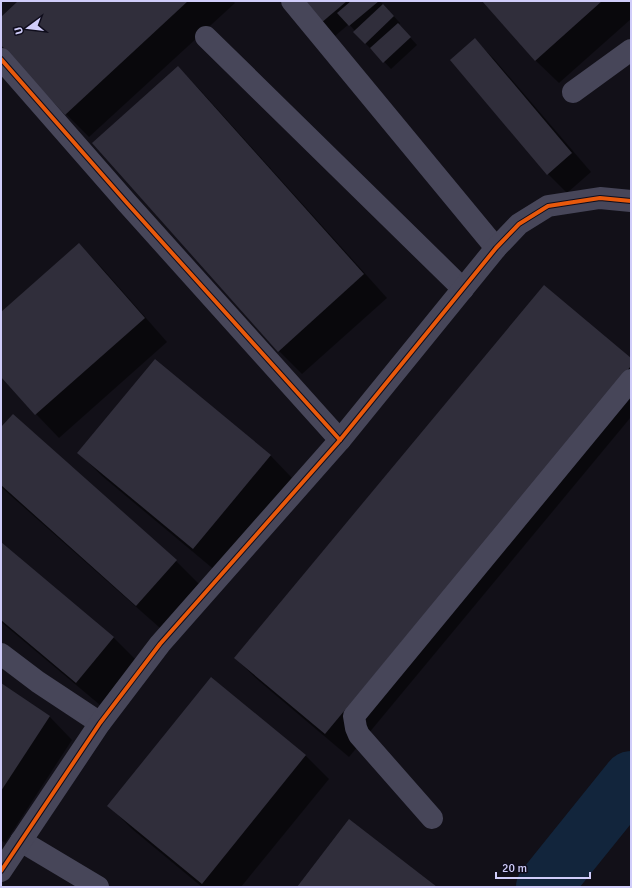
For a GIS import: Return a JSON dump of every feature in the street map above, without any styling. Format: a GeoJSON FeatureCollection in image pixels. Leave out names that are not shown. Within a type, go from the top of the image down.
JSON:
{"type":"FeatureCollection","features":[{"type":"Feature","properties":{"kind":"street"},"geometry":{"type":"LineString","coordinates":[[292,1],[496,248]]}},
{"type":"Feature","properties":{"kind":"street"},"geometry":{"type":"LineString","coordinates":[[206,37],[463,289]]}},
{"type":"Feature","properties":{"kind":"street"},"geometry":{"type":"LineString","coordinates":[[573,92],[631,50]]}},
{"type":"Feature","properties":{"kind":"street"},"geometry":{"type":"LineString","coordinates":[[1,59],[127,203],[340,440]]}},
{"type":"Feature","properties":{"kind":"street"},"geometry":{"type":"LineString","coordinates":[[1,871],[100,723],[160,644],[340,440],[496,248],[519,224],[548,206],[600,198],[631,202]]}},
{"type":"Feature","properties":{"kind":"street"},"geometry":{"type":"LineString","coordinates":[[432,818],[359,735],[354,716],[631,380]]}},
{"type":"Feature","properties":{"kind":"street"},"geometry":{"type":"LineString","coordinates":[[1,654],[38,682],[100,723]]}},
{"type":"Feature","properties":{"kind":"street"},"geometry":{"type":"LineString","coordinates":[[21,841],[98,887]]}},
{"type":"Feature","properties":{"kind":"building"},"geometry":{"type":"Polygon","coordinates":[[[18,1],[188,1],[65,115],[1,45],[1,17],[18,1]]]}},
{"type":"Feature","properties":{"kind":"building"},"geometry":{"type":"Polygon","coordinates":[[[303,1],[347,1],[321,23],[303,1]]]}},
{"type":"Feature","properties":{"kind":"building"},"geometry":{"type":"Polygon","coordinates":[[[351,1],[379,1],[349,26],[337,13],[351,1]]]}},
{"type":"Feature","properties":{"kind":"building"},"geometry":{"type":"Polygon","coordinates":[[[482,1],[602,1],[535,61],[482,1]]]}},
{"type":"Feature","properties":{"kind":"building"},"geometry":{"type":"Polygon","coordinates":[[[383,4],[394,16],[365,44],[353,32],[383,4]]]}},
{"type":"Feature","properties":{"kind":"building"},"geometry":{"type":"Polygon","coordinates":[[[398,23],[411,37],[383,63],[370,48],[398,23]]]}},
{"type":"Feature","properties":{"kind":"building"},"geometry":{"type":"Polygon","coordinates":[[[475,38],[572,153],[547,175],[450,60],[475,38]]]}},
{"type":"Feature","properties":{"kind":"building"},"geometry":{"type":"Polygon","coordinates":[[[178,66],[364,274],[278,352],[92,143],[178,66]]]}},
{"type":"Feature","properties":{"kind":"building"},"geometry":{"type":"Polygon","coordinates":[[[79,243],[145,318],[35,415],[1,377],[1,312],[79,243]]]}},
{"type":"Feature","properties":{"kind":"building"},"geometry":{"type":"Polygon","coordinates":[[[544,285],[631,358],[631,366],[325,734],[234,658],[544,285]]]}},
{"type":"Feature","properties":{"kind":"building"},"geometry":{"type":"Polygon","coordinates":[[[155,359],[271,455],[193,549],[77,453],[155,359]]]}},
{"type":"Feature","properties":{"kind":"building"},"geometry":{"type":"Polygon","coordinates":[[[13,414],[177,560],[136,606],[1,485],[1,427],[13,414]]]}},
{"type":"Feature","properties":{"kind":"building"},"geometry":{"type":"Polygon","coordinates":[[[1,542],[114,637],[76,683],[1,620],[1,542]]]}},
{"type":"Feature","properties":{"kind":"building"},"geometry":{"type":"Polygon","coordinates":[[[211,677],[306,755],[202,884],[107,806],[211,677]]]}},
{"type":"Feature","properties":{"kind":"building"},"geometry":{"type":"Polygon","coordinates":[[[1,683],[50,716],[1,791],[1,683]]]}},
{"type":"Feature","properties":{"kind":"building"},"geometry":{"type":"Polygon","coordinates":[[[349,819],[437,887],[297,887],[349,819]]]}},
{"type":"Feature","properties":{"kind":"waterway"},"geometry":{"type":"LineString","coordinates":[[544,887],[631,779]]}},
{"type":"Feature","properties":{"kind":"cycle path"},"geometry":{"type":"LineString","coordinates":[[1,59],[127,203],[340,440]]}},
{"type":"Feature","properties":{"kind":"cycle path"},"geometry":{"type":"LineString","coordinates":[[1,871],[100,723],[160,644],[340,440],[496,248],[519,224],[548,206],[600,198],[631,201]]}}]}
